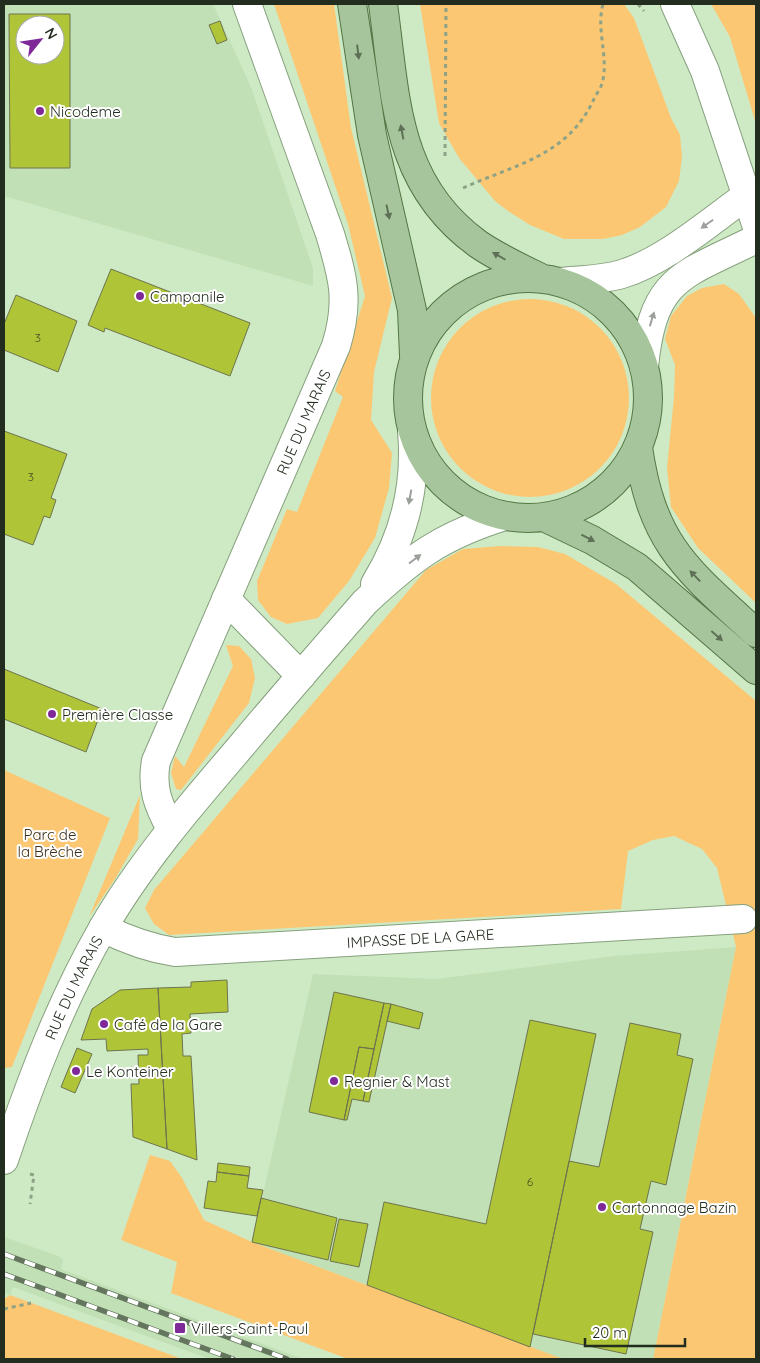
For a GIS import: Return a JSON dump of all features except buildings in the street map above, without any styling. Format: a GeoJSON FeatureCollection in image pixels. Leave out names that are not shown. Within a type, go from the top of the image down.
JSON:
{"type":"FeatureCollection","features":[{"type":"Feature","properties":{"kind":"main road"},"geometry":{"type":"LineString","coordinates":[[352,4],[372,135],[412,310],[414,359]]}},
{"type":"Feature","properties":{"kind":"main road"},"geometry":{"type":"LineString","coordinates":[[383,4],[404,141],[423,184],[435,202],[464,233],[501,258],[586,293],[608,309],[634,342],[644,367],[648,408],[638,446],[624,470],[594,499],[570,511],[544,517],[505,516],[480,508],[446,487],[422,456],[412,431],[408,388],[414,359],[420,344],[439,317],[464,296],[494,282],[526,278],[551,280]]}},
{"type":"Feature","properties":{"kind":"main road"},"geometry":{"type":"LineString","coordinates":[[638,446],[642,476],[652,510],[673,549],[698,580],[756,633]]}},
{"type":"Feature","properties":{"kind":"main road"},"geometry":{"type":"LineString","coordinates":[[544,517],[592,540],[637,567],[756,670]]}},
{"type":"Feature","properties":{"kind":"street","name":"RUE DU MARAIS"},"geometry":{"type":"LineString","coordinates":[[171,829],[158,806],[154,787],[156,761],[336,346],[345,306],[340,269],[330,234],[247,4]]}},
{"type":"Feature","properties":{"kind":"street"},"geometry":{"type":"LineString","coordinates":[[675,4],[705,70],[756,224]]}},
{"type":"Feature","properties":{"kind":"street"},"geometry":{"type":"LineString","coordinates":[[551,280],[606,277],[636,269],[662,255],[746,196]]}},
{"type":"Feature","properties":{"kind":"street"},"geometry":{"type":"LineString","coordinates":[[644,367],[650,324],[666,291],[688,273],[756,239]]}},
{"type":"Feature","properties":{"kind":"street","name":"RUE DU MARAIS"},"geometry":{"type":"LineString","coordinates":[[365,602],[386,567],[405,520],[414,458],[412,431]]}},
{"type":"Feature","properties":{"kind":"street","name":"RUE DU MARAIS"},"geometry":{"type":"LineString","coordinates":[[4,1160],[14,1099],[103,928],[171,829],[365,602],[396,573],[433,545],[473,526],[505,516]]}},
{"type":"Feature","properties":{"kind":"street"},"geometry":{"type":"LineString","coordinates":[[226,599],[301,676]]}},
{"type":"Feature","properties":{"kind":"street","name":"IMPASSE DE LA GARE"},"geometry":{"type":"LineString","coordinates":[[103,928],[129,941],[149,948],[175,952],[743,919]]}},
{"type":"Feature","properties":{"kind":"path"},"geometry":{"type":"LineString","coordinates":[[461,189],[497,172],[540,157],[567,138],[588,113],[603,81],[605,57],[600,17],[603,4]]}},
{"type":"Feature","properties":{"kind":"path"},"geometry":{"type":"LineString","coordinates":[[4,1308],[31,1303]]}},
{"type":"Feature","properties":{"kind":"shaded area"},"geometry":{"type":"Polygon","coordinates":[[[4,4],[213,4],[251,87],[313,268],[313,286],[4,196],[4,4]]]}},
{"type":"Feature","properties":{"kind":"shaded area"},"geometry":{"type":"Polygon","coordinates":[[[736,947],[653,1359],[563,1359],[252,1242],[313,974],[436,979],[614,956],[736,947]]]}},
{"type":"Feature","properties":{"kind":"shaded area"},"geometry":{"type":"Polygon","coordinates":[[[4,1237],[58,1256],[63,1260],[61,1269],[303,1359],[209,1359],[13,1287],[10,1295],[4,1292],[4,1237]]]}},
{"type":"Feature","properties":{"kind":"green space"},"geometry":{"type":"Polygon","coordinates":[[[274,4],[334,4],[351,128],[392,298],[374,372],[371,420],[392,453],[389,488],[375,538],[349,581],[318,618],[287,624],[271,617],[258,600],[257,581],[287,509],[297,512],[343,397],[335,391],[365,296],[348,224],[274,4]]]}},
{"type":"Feature","properties":{"kind":"green space"},"geometry":{"type":"Polygon","coordinates":[[[420,4],[624,4],[634,18],[671,118],[680,135],[682,157],[679,181],[666,207],[640,227],[622,235],[603,239],[564,239],[530,225],[495,201],[459,158],[439,123],[420,4]]]}},
{"type":"Feature","properties":{"kind":"green space"},"geometry":{"type":"Polygon","coordinates":[[[711,4],[756,4],[756,124],[730,37],[711,4]]]}},
{"type":"Feature","properties":{"kind":"green space"},"geometry":{"type":"Polygon","coordinates":[[[724,284],[739,294],[756,318],[756,603],[698,548],[671,507],[667,468],[675,365],[665,339],[671,316],[687,296],[702,288],[724,284]]]}},
{"type":"Feature","properties":{"kind":"green space"},"geometry":{"type":"Polygon","coordinates":[[[530,299],[549,301],[568,307],[585,316],[600,328],[612,343],[621,360],[627,379],[629,398],[627,417],[621,436],[612,453],[600,468],[585,480],[568,489],[549,495],[530,497],[511,495],[492,489],[475,480],[460,468],[448,453],[439,436],[433,417],[431,398],[433,379],[439,360],[448,343],[460,328],[475,316],[492,307],[511,301],[530,299]]]}},
{"type":"Feature","properties":{"kind":"green space"},"geometry":{"type":"Polygon","coordinates":[[[501,546],[538,547],[565,554],[616,584],[756,701],[756,1359],[653,1359],[736,947],[717,868],[702,849],[674,836],[653,840],[628,851],[621,909],[169,935],[154,924],[145,908],[154,890],[426,570],[463,549],[501,546]]]}},
{"type":"Feature","properties":{"kind":"green space"},"geometry":{"type":"Polygon","coordinates":[[[226,645],[239,646],[251,659],[255,678],[249,703],[181,790],[176,789],[171,773],[175,756],[184,767],[233,666],[226,645]]]}},
{"type":"Feature","properties":{"kind":"green space","name":"Parc de la Brèche"},"geometry":{"type":"Polygon","coordinates":[[[4,770],[110,818],[12,1067],[4,1068],[4,770]]]}},
{"type":"Feature","properties":{"kind":"green space"},"geometry":{"type":"Polygon","coordinates":[[[140,795],[138,839],[115,879],[89,917],[140,795]]]}},
{"type":"Feature","properties":{"kind":"green space"},"geometry":{"type":"Polygon","coordinates":[[[150,1155],[170,1161],[182,1178],[204,1220],[252,1242],[563,1359],[348,1359],[171,1293],[177,1262],[121,1240],[150,1155]]]}},
{"type":"Feature","properties":{"kind":"green space"},"geometry":{"type":"Polygon","coordinates":[[[10,1295],[182,1359],[4,1359],[4,1299],[10,1295]]]}},
{"type":"Feature","properties":{"kind":"railway"},"geometry":{"type":"LineString","coordinates":[[4,1254],[287,1359]]}},
{"type":"Feature","properties":{"kind":"railway"},"geometry":{"type":"LineString","coordinates":[[4,1274],[233,1359]]}},
{"type":"Feature","properties":{"kind":"place","name":"Nicodeme"},"geometry":{"type":"Point","coordinates":[40,111]}},
{"type":"Feature","properties":{"kind":"place","name":"Campanile"},"geometry":{"type":"Point","coordinates":[140,296]}},
{"type":"Feature","properties":{"kind":"place","name":"Première Classe"},"geometry":{"type":"Point","coordinates":[52,714]}},
{"type":"Feature","properties":{"kind":"place","name":"Café de la Gare"},"geometry":{"type":"Point","coordinates":[104,1024]}},
{"type":"Feature","properties":{"kind":"place","name":"Le Konteiner"},"geometry":{"type":"Point","coordinates":[76,1071]}},
{"type":"Feature","properties":{"kind":"place","name":"Regnier & Mast"},"geometry":{"type":"Point","coordinates":[334,1081]}},
{"type":"Feature","properties":{"kind":"place","name":"Cartonnage Bazin"},"geometry":{"type":"Point","coordinates":[602,1207]}},
{"type":"Feature","properties":{"kind":"place","name":"Villers-Saint-Paul"},"geometry":{"type":"Point","coordinates":[180,1328]}}]}
